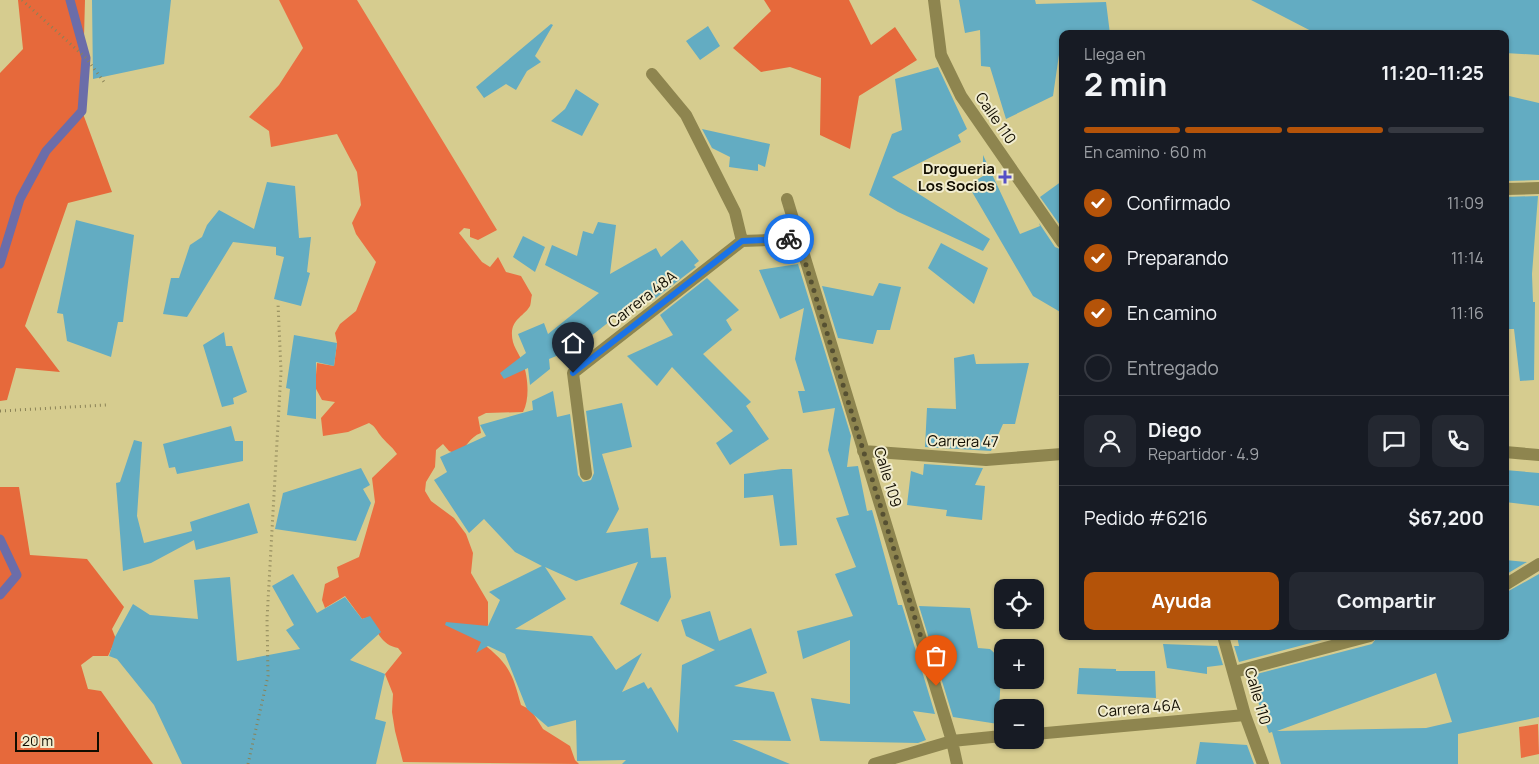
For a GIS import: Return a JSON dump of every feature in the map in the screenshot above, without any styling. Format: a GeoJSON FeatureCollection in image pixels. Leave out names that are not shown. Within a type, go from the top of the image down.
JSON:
{"type":"FeatureCollection","features":[{"type":"Feature","properties":{"kind":"street","name":"Calle 110"},"geometry":{"type":"LineString","coordinates":[[934,0],[942,55],[961,96],[1059,238]]}},
{"type":"Feature","properties":{"kind":"street"},"geometry":{"type":"LineString","coordinates":[[652,74],[686,115],[735,212],[742,241],[798,239]]}},
{"type":"Feature","properties":{"kind":"street"},"geometry":{"type":"LineString","coordinates":[[1509,189],[1539,188]]}},
{"type":"Feature","properties":{"kind":"street","name":"Calle 109"},"geometry":{"type":"LineString","coordinates":[[786,199],[952,741],[957,764]]}},
{"type":"Feature","properties":{"kind":"street","name":"Carrera 48A"},"geometry":{"type":"LineString","coordinates":[[586,474],[573,373],[742,241]]}},
{"type":"Feature","properties":{"kind":"street","name":"Carrera 47"},"geometry":{"type":"LineString","coordinates":[[863,451],[986,460],[1059,454]]}},
{"type":"Feature","properties":{"kind":"street"},"geometry":{"type":"LineString","coordinates":[[1509,452],[1539,456]]}},
{"type":"Feature","properties":{"kind":"street"},"geometry":{"type":"LineString","coordinates":[[1509,583],[1539,564]]}},
{"type":"Feature","properties":{"kind":"street","name":"Calle 110"},"geometry":{"type":"LineString","coordinates":[[1223,640],[1245,715],[1263,764]]}},
{"type":"Feature","properties":{"kind":"street"},"geometry":{"type":"LineString","coordinates":[[1234,672],[1355,640]]}},
{"type":"Feature","properties":{"kind":"street","name":"Carrera 46A"},"geometry":{"type":"LineString","coordinates":[[1044,733],[1245,715]]}},
{"type":"Feature","properties":{"kind":"street"},"geometry":{"type":"LineString","coordinates":[[874,764],[952,741],[994,737]]}},
{"type":"Feature","properties":{"kind":"path"},"geometry":{"type":"LineString","coordinates":[[22,0],[86,58],[104,82]]}},
{"type":"Feature","properties":{"kind":"path"},"geometry":{"type":"LineString","coordinates":[[248,764],[268,676],[267,619],[281,370],[278,303]]}},
{"type":"Feature","properties":{"kind":"path"},"geometry":{"type":"LineString","coordinates":[[0,411],[106,405]]}},
{"type":"Feature","properties":{"kind":"shaded area"},"geometry":{"type":"Polygon","coordinates":[[[18,0],[85,0],[82,111],[112,192],[68,203],[25,326],[60,372],[16,368],[7,400],[0,401],[0,73],[23,49],[18,0]]]}},
{"type":"Feature","properties":{"kind":"shaded area"},"geometry":{"type":"Polygon","coordinates":[[[279,0],[357,0],[497,230],[478,240],[470,237],[470,229],[464,228],[459,233],[482,262],[490,267],[498,257],[506,272],[521,276],[532,295],[530,306],[517,320],[512,331],[514,344],[523,363],[527,381],[527,401],[523,412],[486,413],[478,417],[481,433],[474,437],[457,454],[449,451],[443,444],[436,450],[435,467],[426,482],[425,491],[431,501],[454,518],[466,534],[473,553],[471,573],[488,602],[488,625],[481,642],[498,656],[508,669],[521,705],[531,710],[543,729],[570,746],[575,760],[579,764],[403,762],[392,712],[393,694],[385,674],[402,653],[398,648],[387,644],[383,640],[370,617],[362,619],[345,596],[325,608],[322,600],[325,584],[339,577],[337,567],[359,557],[375,502],[372,478],[397,454],[382,438],[375,427],[369,423],[348,432],[323,436],[321,418],[335,402],[322,400],[315,387],[317,363],[334,366],[337,343],[335,333],[340,324],[356,311],[376,262],[356,234],[352,223],[361,205],[357,172],[337,134],[271,147],[269,131],[249,117],[279,85],[303,48],[279,0]]]}},
{"type":"Feature","properties":{"kind":"shaded area"},"geometry":{"type":"Polygon","coordinates":[[[764,0],[849,0],[871,45],[895,27],[917,60],[859,96],[850,149],[820,135],[821,78],[790,67],[761,72],[733,48],[771,11],[764,0]]]}},
{"type":"Feature","properties":{"kind":"shaded area"},"geometry":{"type":"Polygon","coordinates":[[[0,487],[19,487],[30,555],[87,559],[124,607],[112,629],[116,639],[108,656],[93,656],[81,665],[88,689],[101,691],[153,764],[0,764],[0,487]]]}},
{"type":"Feature","properties":{"kind":"shaded area"},"geometry":{"type":"Polygon","coordinates":[[[1538,724],[1539,754],[1521,758],[1519,727],[1538,724]]]}},
{"type":"Feature","properties":{"kind":"building"},"geometry":{"type":"Polygon","coordinates":[[[92,0],[171,0],[164,64],[93,79],[92,0]]]}},
{"type":"Feature","properties":{"kind":"building"},"geometry":{"type":"Polygon","coordinates":[[[959,0],[1035,0],[1036,4],[1106,2],[1110,30],[1059,30],[1059,55],[1053,96],[1006,119],[990,67],[981,66],[980,30],[965,33],[959,0]]]}},
{"type":"Feature","properties":{"kind":"building"},"geometry":{"type":"Polygon","coordinates":[[[1251,0],[1539,0],[1539,55],[1509,53],[1509,30],[1309,30],[1251,0]]]}},
{"type":"Feature","properties":{"kind":"building"},"geometry":{"type":"Polygon","coordinates":[[[551,24],[553,25],[535,56],[541,62],[527,71],[516,90],[506,84],[484,98],[476,87],[551,24]]]}},
{"type":"Feature","properties":{"kind":"building"},"geometry":{"type":"Polygon","coordinates":[[[708,26],[720,46],[700,60],[686,41],[708,26]]]}},
{"type":"Feature","properties":{"kind":"building"},"geometry":{"type":"Polygon","coordinates":[[[938,67],[967,129],[958,135],[961,142],[892,177],[990,239],[983,251],[898,212],[869,195],[892,134],[902,130],[895,79],[938,67]]]}},
{"type":"Feature","properties":{"kind":"building"},"geometry":{"type":"Polygon","coordinates":[[[576,89],[599,104],[582,136],[551,121],[565,109],[576,89]]]}},
{"type":"Feature","properties":{"kind":"building"},"geometry":{"type":"Polygon","coordinates":[[[1509,96],[1539,103],[1539,180],[1509,181],[1509,96]]]}},
{"type":"Feature","properties":{"kind":"building"},"geometry":{"type":"Polygon","coordinates":[[[702,129],[770,144],[765,167],[758,164],[758,171],[729,167],[730,157],[712,148],[702,129]]]}},
{"type":"Feature","properties":{"kind":"building"},"geometry":{"type":"Polygon","coordinates":[[[983,155],[1020,234],[1040,226],[1039,223],[1055,247],[1059,249],[1059,311],[1033,296],[968,185],[983,176],[983,155]]]}},
{"type":"Feature","properties":{"kind":"building"},"geometry":{"type":"Polygon","coordinates":[[[267,182],[295,186],[299,238],[311,237],[307,272],[310,273],[301,306],[274,299],[284,257],[276,255],[276,247],[233,242],[187,317],[163,314],[171,278],[179,278],[190,245],[202,237],[207,225],[219,210],[254,229],[267,182]]]}},
{"type":"Feature","properties":{"kind":"building"},"geometry":{"type":"Polygon","coordinates":[[[1059,183],[1059,224],[1040,197],[1059,183]]]}},
{"type":"Feature","properties":{"kind":"building"},"geometry":{"type":"Polygon","coordinates":[[[1538,196],[1532,274],[1533,302],[1535,302],[1534,380],[1520,381],[1514,329],[1509,329],[1509,197],[1538,196]]]}},
{"type":"Feature","properties":{"kind":"building"},"geometry":{"type":"Polygon","coordinates":[[[76,220],[134,235],[123,322],[118,322],[111,357],[67,341],[63,314],[57,313],[76,220]]]}},
{"type":"Feature","properties":{"kind":"building"},"geometry":{"type":"Polygon","coordinates":[[[598,222],[616,225],[610,274],[656,248],[661,257],[682,240],[699,261],[694,265],[696,267],[652,301],[648,291],[576,348],[549,359],[550,369],[530,385],[528,368],[504,379],[500,373],[526,353],[518,334],[544,323],[548,334],[599,293],[545,265],[552,245],[577,256],[583,231],[593,234],[598,222]]]}},
{"type":"Feature","properties":{"kind":"building"},"geometry":{"type":"Polygon","coordinates":[[[523,236],[545,247],[535,272],[513,257],[523,236]]]}},
{"type":"Feature","properties":{"kind":"building"},"geometry":{"type":"Polygon","coordinates":[[[941,243],[988,268],[974,304],[928,268],[941,243]]]}},
{"type":"Feature","properties":{"kind":"building"},"geometry":{"type":"Polygon","coordinates":[[[798,264],[851,436],[847,467],[858,466],[867,511],[872,510],[898,605],[902,605],[935,714],[913,711],[926,740],[918,743],[820,741],[811,698],[850,704],[850,640],[803,659],[797,631],[853,616],[835,574],[856,567],[836,518],[849,515],[828,450],[835,408],[803,413],[798,391],[805,391],[795,359],[804,308],[780,319],[759,270],[798,264]]]}},
{"type":"Feature","properties":{"kind":"building"},"geometry":{"type":"Polygon","coordinates":[[[707,278],[739,310],[726,320],[732,330],[703,354],[751,402],[746,406],[769,439],[730,465],[716,443],[733,431],[672,367],[657,386],[627,356],[673,335],[660,315],[707,278]]]}},
{"type":"Feature","properties":{"kind":"building"},"geometry":{"type":"Polygon","coordinates":[[[879,283],[901,287],[890,330],[877,330],[873,344],[838,338],[822,286],[873,296],[879,283]]]}},
{"type":"Feature","properties":{"kind":"building"},"geometry":{"type":"Polygon","coordinates":[[[224,332],[226,346],[232,346],[247,392],[233,398],[234,404],[222,407],[203,345],[224,332]]]}},
{"type":"Feature","properties":{"kind":"building"},"geometry":{"type":"Polygon","coordinates":[[[294,335],[337,343],[334,366],[316,362],[316,419],[287,415],[290,389],[286,388],[294,335]]]}},
{"type":"Feature","properties":{"kind":"building"},"geometry":{"type":"Polygon","coordinates":[[[974,354],[976,364],[1029,363],[1015,424],[1003,424],[991,451],[925,447],[927,408],[956,409],[954,358],[974,354]]]}},
{"type":"Feature","properties":{"kind":"building"},"geometry":{"type":"Polygon","coordinates":[[[553,391],[557,417],[570,414],[578,475],[583,482],[591,480],[594,473],[586,411],[622,403],[632,447],[602,454],[619,509],[606,533],[648,528],[651,558],[666,557],[671,597],[658,622],[620,604],[638,562],[576,581],[545,567],[566,599],[515,629],[592,636],[616,670],[642,653],[622,692],[644,682],[648,689],[651,687],[678,733],[682,665],[715,650],[686,636],[681,620],[710,611],[719,641],[751,628],[767,673],[734,686],[774,692],[791,741],[732,740],[790,764],[622,764],[626,760],[577,761],[576,720],[548,727],[527,709],[505,654],[488,646],[476,653],[481,642],[445,625],[446,622],[488,626],[500,600],[489,592],[542,566],[515,552],[484,519],[469,533],[434,480],[447,472],[440,457],[486,436],[480,425],[533,410],[532,401],[553,391]]]}},
{"type":"Feature","properties":{"kind":"building"},"geometry":{"type":"Polygon","coordinates":[[[231,426],[235,441],[243,441],[243,461],[177,474],[175,467],[169,468],[163,444],[231,426]]]}},
{"type":"Feature","properties":{"kind":"building"},"geometry":{"type":"Polygon","coordinates":[[[134,440],[142,442],[137,516],[144,543],[192,531],[190,522],[249,503],[258,533],[196,550],[194,540],[151,563],[123,571],[116,483],[120,482],[134,440]]]}},
{"type":"Feature","properties":{"kind":"building"},"geometry":{"type":"Polygon","coordinates":[[[924,464],[983,468],[975,485],[985,486],[982,520],[946,516],[947,510],[907,505],[911,471],[923,475],[924,464]]]}},
{"type":"Feature","properties":{"kind":"building"},"geometry":{"type":"Polygon","coordinates":[[[361,468],[370,485],[363,489],[371,503],[356,541],[275,529],[283,493],[361,468]]]}},
{"type":"Feature","properties":{"kind":"building"},"geometry":{"type":"Polygon","coordinates":[[[792,469],[797,545],[780,546],[773,495],[744,498],[744,474],[792,469]]]}},
{"type":"Feature","properties":{"kind":"building"},"geometry":{"type":"Polygon","coordinates":[[[1509,470],[1539,473],[1539,506],[1509,502],[1509,470]]]}},
{"type":"Feature","properties":{"kind":"building"},"geometry":{"type":"Polygon","coordinates":[[[1509,560],[1527,562],[1509,573],[1509,560]]]}},
{"type":"Feature","properties":{"kind":"building"},"geometry":{"type":"Polygon","coordinates":[[[293,574],[317,613],[345,597],[362,619],[370,616],[381,632],[350,660],[385,674],[375,719],[386,722],[376,764],[182,764],[154,705],[117,659],[109,656],[115,637],[133,604],[150,615],[198,619],[194,580],[230,577],[237,661],[300,649],[286,630],[294,625],[272,586],[293,574]]]}},
{"type":"Feature","properties":{"kind":"building"},"geometry":{"type":"Polygon","coordinates":[[[1539,574],[1539,717],[1458,734],[1458,764],[1281,764],[1272,732],[1269,733],[1249,676],[1372,644],[1375,640],[1509,640],[1509,591],[1539,574]],[[1436,673],[1277,731],[1426,728],[1452,722],[1436,673]]]}},
{"type":"Feature","properties":{"kind":"building"},"geometry":{"type":"Polygon","coordinates":[[[919,606],[970,608],[978,648],[990,649],[994,653],[994,689],[1000,689],[1000,699],[994,699],[994,723],[953,717],[919,606]]]}},
{"type":"Feature","properties":{"kind":"building"},"geometry":{"type":"Polygon","coordinates":[[[1238,640],[1322,640],[1239,662],[1234,646],[1239,646],[1238,640]]]}},
{"type":"Feature","properties":{"kind":"building"},"geometry":{"type":"Polygon","coordinates":[[[1163,644],[1217,646],[1223,665],[1207,667],[1207,674],[1167,668],[1163,644]]]}},
{"type":"Feature","properties":{"kind":"building"},"geometry":{"type":"Polygon","coordinates":[[[1079,668],[1116,669],[1116,671],[1155,671],[1156,698],[1077,694],[1079,668]]]}},
{"type":"Feature","properties":{"kind":"building"},"geometry":{"type":"Polygon","coordinates":[[[1200,742],[1247,745],[1254,764],[1196,764],[1200,742]]]}},
{"type":"Feature","properties":{"kind":"waterway"},"geometry":{"type":"LineString","coordinates":[[0,264],[20,199],[46,151],[82,111],[86,58],[70,0]]}},
{"type":"Feature","properties":{"kind":"waterway"},"geometry":{"type":"LineString","coordinates":[[0,539],[17,575],[0,595]]}},
{"type":"Feature","properties":{"kind":"way so far"},"geometry":{"type":"LineString","coordinates":[[789,239],[798,239],[936,686]]}},
{"type":"Feature","properties":{"kind":"place","name":"Drogueria Los Socios"},"geometry":{"type":"Point","coordinates":[1005,177]}},
{"type":"Feature","properties":{"kind":"route"},"geometry":{"type":"LineString","coordinates":[[573,373],[742,241],[789,239]]}}]}
